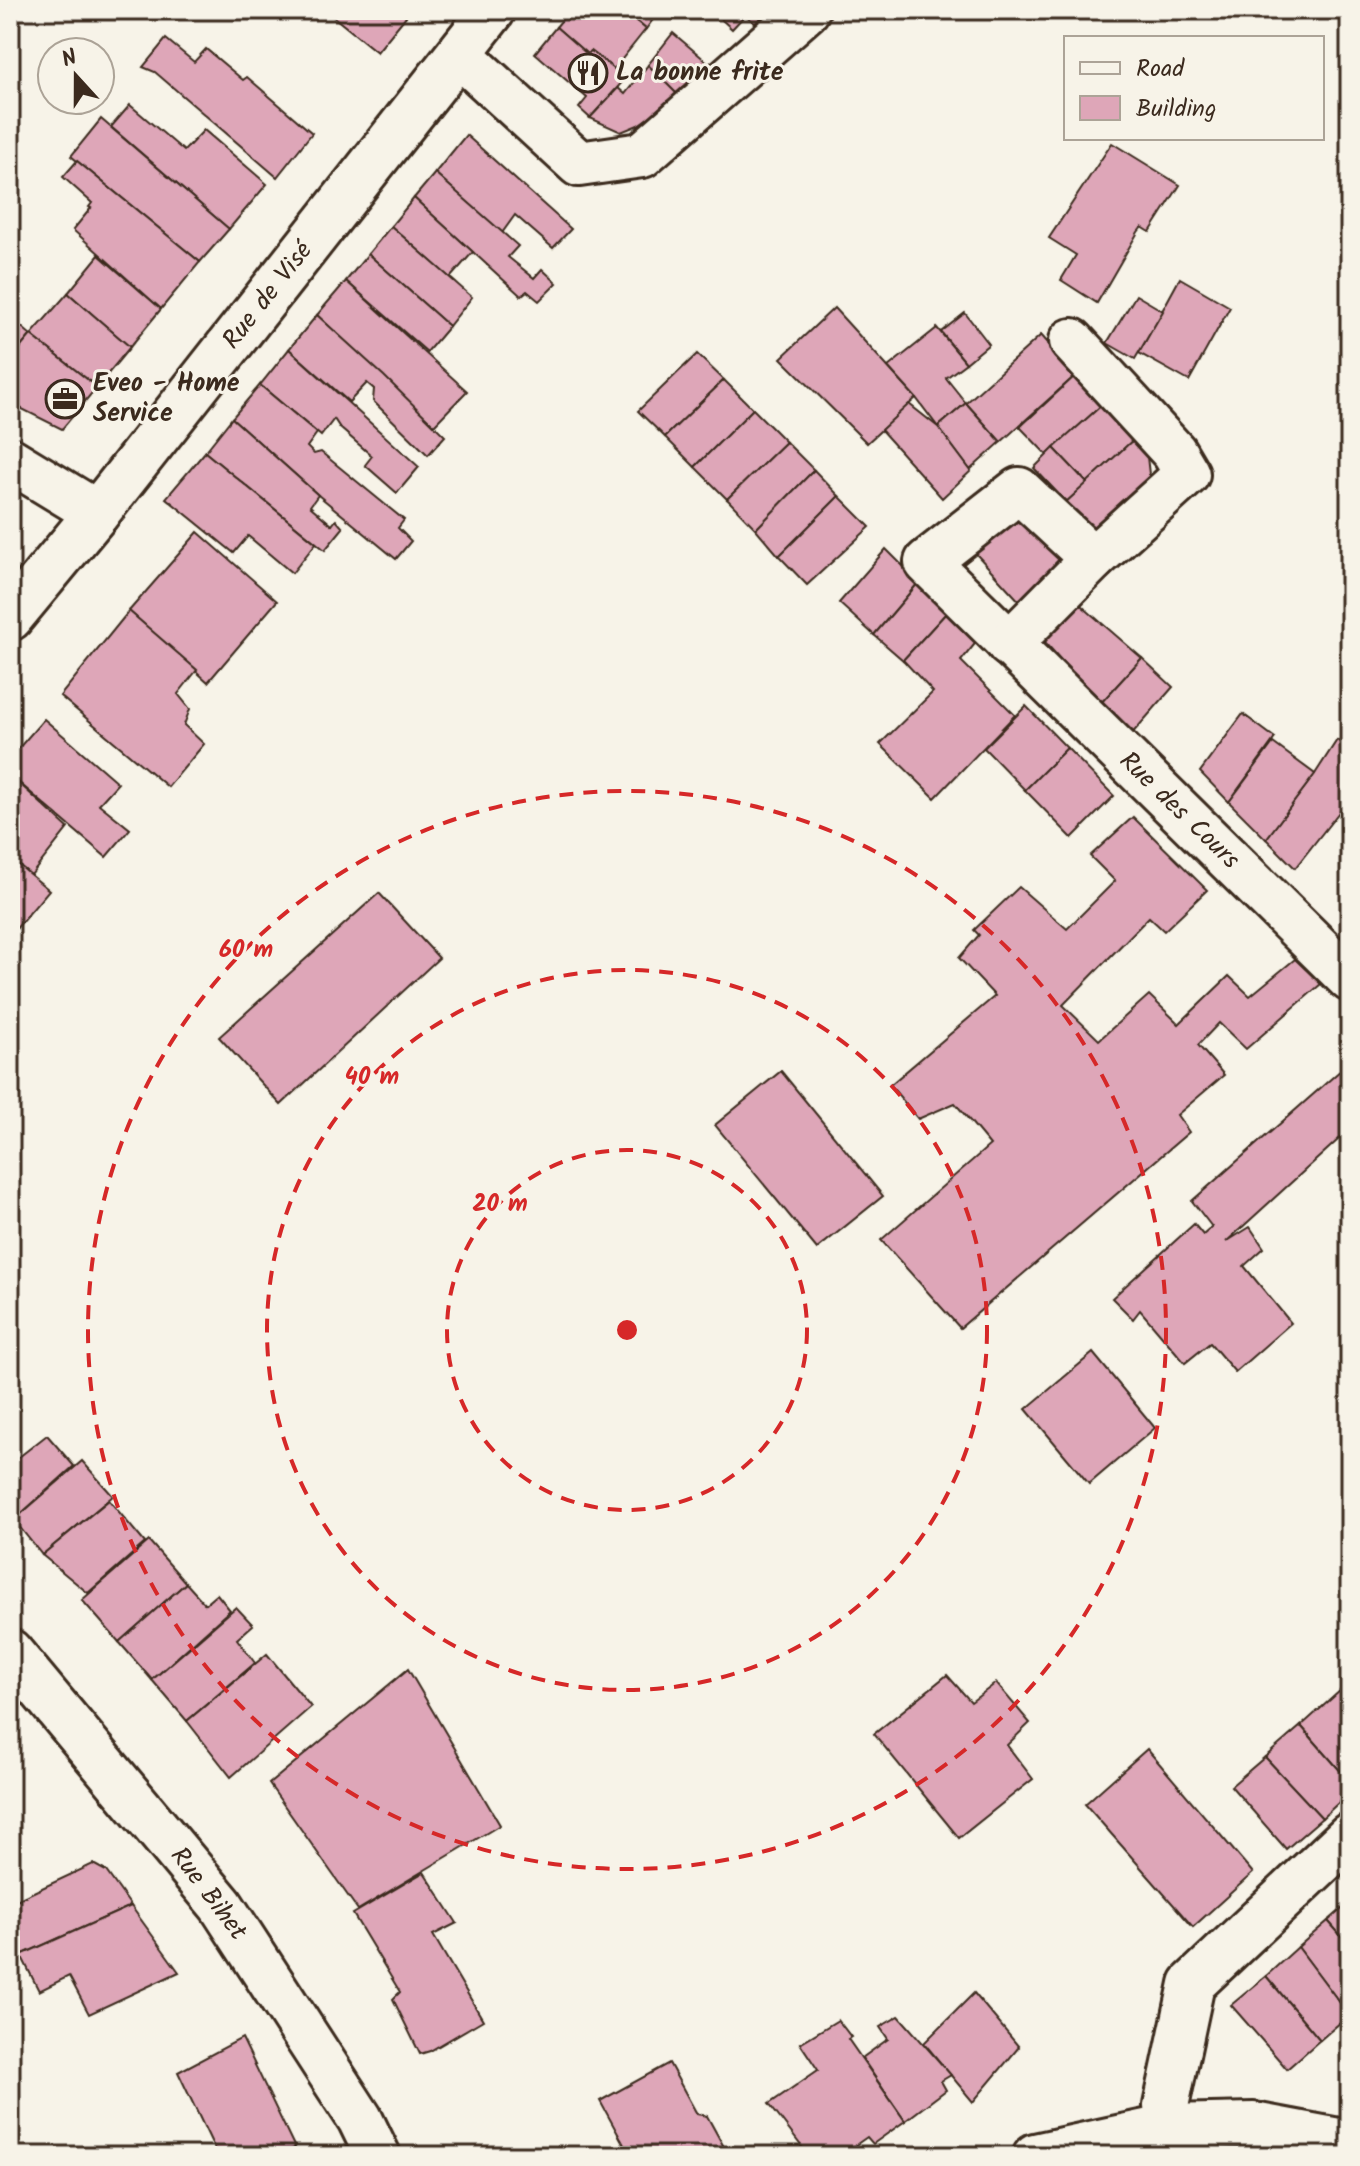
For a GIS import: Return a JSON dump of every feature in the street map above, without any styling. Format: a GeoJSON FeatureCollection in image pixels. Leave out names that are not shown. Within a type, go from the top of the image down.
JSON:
{"type":"FeatureCollection","features":[{"type":"Feature","properties":{"kind":"street","name":"Rue de Visé"},"geometry":{"type":"LineString","coordinates":[[10,618],[97,513],[493,10]]}},
{"type":"Feature","properties":{"kind":"street"},"geometry":{"type":"LineString","coordinates":[[459,54],[579,164],[642,155],[807,10]]}},
{"type":"Feature","properties":{"kind":"street"},"geometry":{"type":"LineString","coordinates":[[1009,644],[1093,559],[1187,474],[1174,452],[1072,341]]}},
{"type":"Feature","properties":{"kind":"street"},"geometry":{"type":"LineString","coordinates":[[10,460],[97,513]]}},
{"type":"Feature","properties":{"kind":"street","name":"Rue des Cours"},"geometry":{"type":"LineString","coordinates":[[1093,559],[1019,490],[927,562],[1350,979]]}},
{"type":"Feature","properties":{"kind":"street","name":"Rue Bihet"},"geometry":{"type":"LineString","coordinates":[[10,1652],[221,1905],[360,2119],[378,2156]]}},
{"type":"Feature","properties":{"kind":"street"},"geometry":{"type":"LineString","coordinates":[[1169,2127],[1166,2106],[1192,1984],[1350,1835]]}},
{"type":"Feature","properties":{"kind":"street"},"geometry":{"type":"LineString","coordinates":[[1035,2156],[1169,2127],[1254,2125],[1350,2143]]}},
{"type":"Feature","properties":{"kind":"building"},"geometry":{"type":"Polygon","coordinates":[[[325,10],[411,10],[377,52],[325,10]]]}},
{"type":"Feature","properties":{"kind":"building"},"geometry":{"type":"Polygon","coordinates":[[[570,10],[623,10],[646,29],[614,69],[591,51],[587,54],[556,27],[570,10]]]}},
{"type":"Feature","properties":{"kind":"building"},"geometry":{"type":"Polygon","coordinates":[[[623,10],[660,10],[646,29],[623,10]]]}},
{"type":"Feature","properties":{"kind":"building"},"geometry":{"type":"Polygon","coordinates":[[[711,10],[770,10],[755,23],[745,15],[732,29],[711,10]]]}},
{"type":"Feature","properties":{"kind":"building","name":"La bonne frite"},"geometry":{"type":"Polygon","coordinates":[[[556,27],[587,54],[591,51],[626,78],[590,118],[579,108],[587,98],[535,53],[556,27]]]}},
{"type":"Feature","properties":{"kind":"building"},"geometry":{"type":"Polygon","coordinates":[[[673,33],[712,66],[679,96],[648,65],[673,33]]]}},
{"type":"Feature","properties":{"kind":"building"},"geometry":{"type":"Polygon","coordinates":[[[166,39],[194,62],[206,49],[243,80],[247,77],[312,133],[277,177],[155,72],[143,67],[166,39]]]}},
{"type":"Feature","properties":{"kind":"building"},"geometry":{"type":"Polygon","coordinates":[[[648,65],[679,96],[638,125],[621,132],[590,118],[618,88],[625,94],[648,65]]]}},
{"type":"Feature","properties":{"kind":"building"},"geometry":{"type":"Polygon","coordinates":[[[130,105],[184,151],[204,130],[267,184],[229,229],[111,127],[130,105]]]}},
{"type":"Feature","properties":{"kind":"building"},"geometry":{"type":"Polygon","coordinates":[[[101,119],[229,229],[200,262],[71,156],[101,119]]]}},
{"type":"Feature","properties":{"kind":"building"},"geometry":{"type":"Polygon","coordinates":[[[466,135],[571,229],[553,248],[515,215],[502,233],[435,173],[466,135]]]}},
{"type":"Feature","properties":{"kind":"building"},"geometry":{"type":"Polygon","coordinates":[[[1112,143],[1180,185],[1150,232],[1142,227],[1138,232],[1097,303],[1061,280],[1076,255],[1049,238],[1112,143]]]}},
{"type":"Feature","properties":{"kind":"building"},"geometry":{"type":"Polygon","coordinates":[[[77,161],[200,262],[161,309],[73,230],[92,203],[63,177],[77,161]]]}},
{"type":"Feature","properties":{"kind":"building"},"geometry":{"type":"Polygon","coordinates":[[[435,173],[518,246],[508,257],[534,278],[542,269],[557,283],[539,301],[527,291],[521,296],[414,198],[435,173]]]}},
{"type":"Feature","properties":{"kind":"building"},"geometry":{"type":"Polygon","coordinates":[[[414,198],[473,252],[450,278],[391,226],[414,198]]]}},
{"type":"Feature","properties":{"kind":"building"},"geometry":{"type":"Polygon","coordinates":[[[391,226],[472,297],[449,326],[368,254],[391,226]]]}},
{"type":"Feature","properties":{"kind":"building"},"geometry":{"type":"Polygon","coordinates":[[[368,254],[449,326],[427,352],[346,281],[368,254]]]}},
{"type":"Feature","properties":{"kind":"building"},"geometry":{"type":"Polygon","coordinates":[[[99,255],[161,309],[130,347],[68,293],[99,255]]]}},
{"type":"Feature","properties":{"kind":"building"},"geometry":{"type":"Polygon","coordinates":[[[1180,278],[1230,307],[1189,381],[1139,353],[1180,278]]]}},
{"type":"Feature","properties":{"kind":"building"},"geometry":{"type":"Polygon","coordinates":[[[346,281],[467,391],[434,425],[317,315],[346,281]]]}},
{"type":"Feature","properties":{"kind":"building"},"geometry":{"type":"Polygon","coordinates":[[[68,293],[130,347],[97,387],[31,335],[68,293]]]}},
{"type":"Feature","properties":{"kind":"building"},"geometry":{"type":"Polygon","coordinates":[[[1136,295],[1163,311],[1135,359],[1107,343],[1136,295]]]}},
{"type":"Feature","properties":{"kind":"building"},"geometry":{"type":"Polygon","coordinates":[[[834,308],[916,398],[867,443],[781,358],[834,308]]]}},
{"type":"Feature","properties":{"kind":"building"},"geometry":{"type":"Polygon","coordinates":[[[965,313],[989,344],[966,363],[941,332],[965,313]]]}},
{"type":"Feature","properties":{"kind":"building"},"geometry":{"type":"Polygon","coordinates":[[[317,315],[445,436],[428,455],[373,401],[374,389],[367,383],[349,402],[289,349],[317,315]]]}},
{"type":"Feature","properties":{"kind":"building"},"geometry":{"type":"Polygon","coordinates":[[[10,317],[31,335],[10,360],[10,317]]]}},
{"type":"Feature","properties":{"kind":"building"},"geometry":{"type":"Polygon","coordinates":[[[937,328],[966,363],[946,378],[966,403],[938,427],[888,367],[937,328]]]}},
{"type":"Feature","properties":{"kind":"building"},"geometry":{"type":"Polygon","coordinates":[[[31,335],[97,387],[62,429],[10,403],[10,360],[31,335]]]}},
{"type":"Feature","properties":{"kind":"building"},"geometry":{"type":"Polygon","coordinates":[[[1041,335],[1076,375],[1001,442],[966,403],[1041,335]]]}},
{"type":"Feature","properties":{"kind":"building"},"geometry":{"type":"Polygon","coordinates":[[[289,349],[419,467],[397,493],[365,465],[372,456],[334,419],[321,436],[260,385],[289,349]]]}},
{"type":"Feature","properties":{"kind":"building"},"geometry":{"type":"Polygon","coordinates":[[[697,354],[724,380],[665,437],[638,411],[697,354]]]}},
{"type":"Feature","properties":{"kind":"building"},"geometry":{"type":"Polygon","coordinates":[[[1076,375],[1103,404],[1047,455],[1020,427],[1076,375]]]}},
{"type":"Feature","properties":{"kind":"building"},"geometry":{"type":"Polygon","coordinates":[[[724,380],[753,409],[695,467],[665,437],[724,380]]]}},
{"type":"Feature","properties":{"kind":"building"},"geometry":{"type":"Polygon","coordinates":[[[260,385],[317,433],[307,447],[314,454],[321,452],[404,520],[398,528],[411,541],[396,559],[232,418],[260,385]]]}},
{"type":"Feature","properties":{"kind":"building"},"geometry":{"type":"Polygon","coordinates":[[[966,403],[1001,442],[970,470],[938,427],[966,403]]]}},
{"type":"Feature","properties":{"kind":"building"},"geometry":{"type":"Polygon","coordinates":[[[909,404],[938,427],[971,471],[942,498],[881,430],[909,404]]]}},
{"type":"Feature","properties":{"kind":"building"},"geometry":{"type":"Polygon","coordinates":[[[1103,404],[1135,438],[1087,483],[1054,448],[1103,404]]]}},
{"type":"Feature","properties":{"kind":"building"},"geometry":{"type":"Polygon","coordinates":[[[753,409],[786,442],[727,499],[695,467],[753,409]]]}},
{"type":"Feature","properties":{"kind":"building"},"geometry":{"type":"Polygon","coordinates":[[[232,418],[318,495],[310,506],[332,525],[336,520],[343,528],[325,550],[205,452],[232,418]]]}},
{"type":"Feature","properties":{"kind":"building"},"geometry":{"type":"Polygon","coordinates":[[[1135,438],[1146,448],[1150,483],[1096,535],[1066,502],[1135,438]]]}},
{"type":"Feature","properties":{"kind":"building"},"geometry":{"type":"Polygon","coordinates":[[[786,442],[814,470],[756,529],[727,499],[786,442]]]}},
{"type":"Feature","properties":{"kind":"building"},"geometry":{"type":"Polygon","coordinates":[[[1054,448],[1087,483],[1066,502],[1034,468],[1054,448]]]}},
{"type":"Feature","properties":{"kind":"building"},"geometry":{"type":"Polygon","coordinates":[[[205,452],[316,543],[292,573],[248,536],[234,553],[166,498],[205,452]]]}},
{"type":"Feature","properties":{"kind":"building"},"geometry":{"type":"Polygon","coordinates":[[[814,470],[839,496],[779,556],[756,529],[814,470]]]}},
{"type":"Feature","properties":{"kind":"building"},"geometry":{"type":"Polygon","coordinates":[[[839,496],[870,527],[807,585],[779,556],[839,496]]]}},
{"type":"Feature","properties":{"kind":"building"},"geometry":{"type":"Polygon","coordinates":[[[1015,503],[1070,562],[1022,604],[967,544],[1015,503]]]}},
{"type":"Feature","properties":{"kind":"building"},"geometry":{"type":"Polygon","coordinates":[[[198,532],[277,601],[208,682],[129,611],[198,532]]]}},
{"type":"Feature","properties":{"kind":"building"},"geometry":{"type":"Polygon","coordinates":[[[886,549],[919,582],[874,635],[839,603],[886,549]]]}},
{"type":"Feature","properties":{"kind":"building"},"geometry":{"type":"Polygon","coordinates":[[[919,582],[948,611],[903,660],[874,635],[919,582]]]}},
{"type":"Feature","properties":{"kind":"building"},"geometry":{"type":"Polygon","coordinates":[[[1075,600],[1142,658],[1100,704],[1045,642],[1075,600]]]}},
{"type":"Feature","properties":{"kind":"building"},"geometry":{"type":"Polygon","coordinates":[[[129,611],[197,670],[178,694],[190,709],[184,725],[204,744],[168,787],[60,696],[129,611]]]}},
{"type":"Feature","properties":{"kind":"building"},"geometry":{"type":"Polygon","coordinates":[[[948,611],[978,640],[961,661],[1015,715],[935,798],[880,744],[933,692],[903,660],[948,611]]]}},
{"type":"Feature","properties":{"kind":"building"},"geometry":{"type":"Polygon","coordinates":[[[1142,658],[1173,687],[1130,736],[1100,704],[1142,658]]]}},
{"type":"Feature","properties":{"kind":"building"},"geometry":{"type":"Polygon","coordinates":[[[1026,706],[1067,748],[1025,790],[984,748],[1026,706]]]}},
{"type":"Feature","properties":{"kind":"building"},"geometry":{"type":"Polygon","coordinates":[[[1243,714],[1275,738],[1229,802],[1200,772],[1243,714]]]}},
{"type":"Feature","properties":{"kind":"building"},"geometry":{"type":"Polygon","coordinates":[[[44,719],[118,783],[99,804],[130,829],[106,857],[10,775],[10,758],[44,719]]]}},
{"type":"Feature","properties":{"kind":"building"},"geometry":{"type":"Polygon","coordinates":[[[1337,740],[1350,750],[1350,798],[1295,868],[1266,839],[1337,740]]]}},
{"type":"Feature","properties":{"kind":"building"},"geometry":{"type":"Polygon","coordinates":[[[1273,743],[1315,774],[1266,839],[1229,802],[1273,743]]]}},
{"type":"Feature","properties":{"kind":"building"},"geometry":{"type":"Polygon","coordinates":[[[1067,748],[1114,796],[1072,838],[1025,790],[1067,748]]]}},
{"type":"Feature","properties":{"kind":"building"},"geometry":{"type":"Polygon","coordinates":[[[10,775],[68,828],[31,875],[10,858],[10,775]]]}},
{"type":"Feature","properties":{"kind":"building"},"geometry":{"type":"Polygon","coordinates":[[[1133,817],[1207,890],[1164,931],[1149,917],[1063,1005],[1099,1040],[1149,995],[1179,1024],[1229,976],[1250,996],[1295,959],[1321,984],[1246,1049],[1219,1023],[1198,1045],[1224,1075],[1177,1115],[1189,1132],[960,1328],[881,1240],[990,1145],[955,1103],[918,1119],[890,1085],[995,996],[959,958],[979,935],[974,930],[1019,887],[1067,929],[1115,881],[1090,856],[1133,817]]]}},
{"type":"Feature","properties":{"kind":"building"},"geometry":{"type":"Polygon","coordinates":[[[10,858],[49,890],[10,936],[10,858]]]}},
{"type":"Feature","properties":{"kind":"building"},"geometry":{"type":"Polygon","coordinates":[[[379,893],[439,958],[281,1105],[219,1037],[379,893]]]}},
{"type":"Feature","properties":{"kind":"building"},"geometry":{"type":"Polygon","coordinates":[[[1350,1062],[1350,1129],[1226,1242],[1250,1227],[1264,1248],[1244,1266],[1291,1323],[1235,1372],[1210,1343],[1185,1363],[1140,1310],[1133,1319],[1112,1298],[1194,1224],[1203,1235],[1212,1227],[1192,1201],[1350,1062]]]}},
{"type":"Feature","properties":{"kind":"building"},"geometry":{"type":"Polygon","coordinates":[[[781,1071],[883,1196],[817,1249],[715,1125],[781,1071]]]}},
{"type":"Feature","properties":{"kind":"building"},"geometry":{"type":"Polygon","coordinates":[[[1093,1353],[1155,1428],[1089,1484],[1026,1409],[1093,1353]]]}},
{"type":"Feature","properties":{"kind":"building"},"geometry":{"type":"Polygon","coordinates":[[[47,1435],[74,1466],[14,1520],[10,1515],[10,1464],[47,1435]]]}},
{"type":"Feature","properties":{"kind":"building"},"geometry":{"type":"Polygon","coordinates":[[[82,1461],[113,1496],[42,1555],[14,1520],[82,1461]]]}},
{"type":"Feature","properties":{"kind":"building"},"geometry":{"type":"Polygon","coordinates":[[[109,1500],[145,1543],[88,1593],[42,1555],[109,1500]]]}},
{"type":"Feature","properties":{"kind":"building"},"geometry":{"type":"Polygon","coordinates":[[[149,1541],[186,1583],[119,1642],[82,1600],[149,1541]]]}},
{"type":"Feature","properties":{"kind":"building"},"geometry":{"type":"Polygon","coordinates":[[[186,1583],[205,1604],[217,1594],[230,1610],[152,1680],[119,1642],[186,1583]]]}},
{"type":"Feature","properties":{"kind":"building"},"geometry":{"type":"Polygon","coordinates":[[[236,1607],[253,1625],[237,1639],[255,1663],[187,1721],[152,1680],[236,1607]]]}},
{"type":"Feature","properties":{"kind":"building"},"geometry":{"type":"Polygon","coordinates":[[[267,1654],[311,1707],[231,1777],[187,1721],[267,1654]]]}},
{"type":"Feature","properties":{"kind":"building"},"geometry":{"type":"Polygon","coordinates":[[[408,1669],[500,1825],[358,1910],[269,1784],[408,1669]]]}},
{"type":"Feature","properties":{"kind":"building"},"geometry":{"type":"Polygon","coordinates":[[[947,1675],[971,1702],[996,1683],[1030,1723],[1007,1745],[1033,1779],[959,1838],[874,1734],[947,1675]]]}},
{"type":"Feature","properties":{"kind":"building"},"geometry":{"type":"Polygon","coordinates":[[[1341,1690],[1350,1700],[1350,1782],[1301,1726],[1341,1690]]]}},
{"type":"Feature","properties":{"kind":"building"},"geometry":{"type":"Polygon","coordinates":[[[1301,1726],[1350,1782],[1350,1792],[1322,1818],[1265,1757],[1301,1726]]]}},
{"type":"Feature","properties":{"kind":"building"},"geometry":{"type":"Polygon","coordinates":[[[1147,1749],[1253,1873],[1193,1927],[1085,1804],[1147,1749]]]}},
{"type":"Feature","properties":{"kind":"building"},"geometry":{"type":"Polygon","coordinates":[[[1265,1757],[1322,1818],[1286,1849],[1231,1786],[1265,1757]]]}},
{"type":"Feature","properties":{"kind":"building"},"geometry":{"type":"Polygon","coordinates":[[[93,1864],[106,1871],[131,1906],[21,1955],[10,1936],[10,1903],[93,1864]]]}},
{"type":"Feature","properties":{"kind":"building"},"geometry":{"type":"Polygon","coordinates":[[[424,1872],[457,1923],[433,1935],[483,2020],[420,2054],[393,1999],[400,1992],[353,1914],[424,1872]]]}},
{"type":"Feature","properties":{"kind":"building"},"geometry":{"type":"Polygon","coordinates":[[[1350,1902],[1350,1946],[1328,1921],[1350,1902]]]}},
{"type":"Feature","properties":{"kind":"building"},"geometry":{"type":"Polygon","coordinates":[[[131,1906],[179,1972],[89,2014],[69,1976],[39,1991],[21,1955],[131,1906]]]}},
{"type":"Feature","properties":{"kind":"building"},"geometry":{"type":"Polygon","coordinates":[[[1328,1921],[1350,1946],[1349,2015],[1298,1947],[1328,1921]]]}},
{"type":"Feature","properties":{"kind":"building"},"geometry":{"type":"Polygon","coordinates":[[[1298,1947],[1349,2015],[1320,2040],[1266,1976],[1298,1947]]]}},
{"type":"Feature","properties":{"kind":"building"},"geometry":{"type":"Polygon","coordinates":[[[1266,1976],[1320,2040],[1287,2069],[1231,2005],[1266,1976]]]}},
{"type":"Feature","properties":{"kind":"building"},"geometry":{"type":"Polygon","coordinates":[[[974,1993],[1019,2047],[973,2102],[924,2043],[974,1993]]]}},
{"type":"Feature","properties":{"kind":"building"},"geometry":{"type":"Polygon","coordinates":[[[899,2016],[951,2075],[941,2081],[946,2090],[905,2121],[862,2058],[888,2039],[880,2027],[899,2016]]]}},
{"type":"Feature","properties":{"kind":"building"},"geometry":{"type":"Polygon","coordinates":[[[838,2020],[905,2121],[873,2144],[867,2137],[840,2156],[809,2156],[769,2104],[818,2070],[800,2043],[838,2020]]]}},
{"type":"Feature","properties":{"kind":"building"},"geometry":{"type":"Polygon","coordinates":[[[242,2038],[295,2148],[278,2156],[218,2156],[178,2072],[242,2038]]]}},
{"type":"Feature","properties":{"kind":"building"},"geometry":{"type":"Polygon","coordinates":[[[669,2063],[697,2114],[707,2116],[729,2156],[564,2156],[628,2152],[600,2101],[669,2063]]]}},
{"type":"Feature","properties":{"kind":"place","name":"La bonne frite"},"geometry":{"type":"Point","coordinates":[588,73]}},
{"type":"Feature","properties":{"kind":"place","name":"Eveo - Home Service"},"geometry":{"type":"Point","coordinates":[65,399]}}]}
